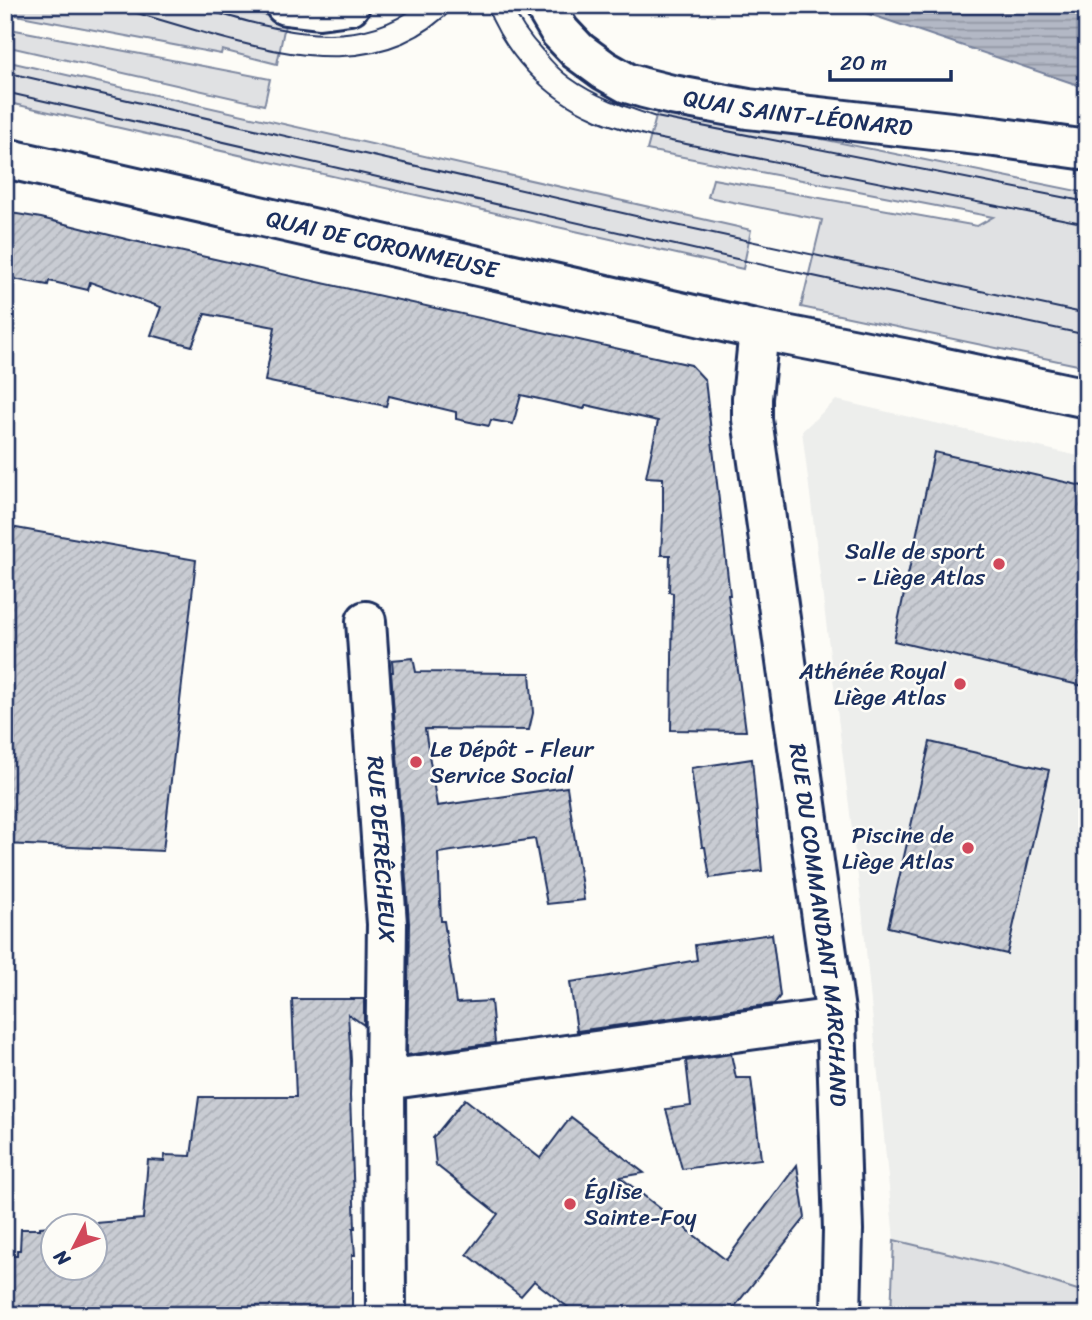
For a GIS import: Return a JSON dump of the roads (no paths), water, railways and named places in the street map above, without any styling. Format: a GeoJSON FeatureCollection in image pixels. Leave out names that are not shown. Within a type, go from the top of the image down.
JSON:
{"type":"FeatureCollection","features":[{"type":"Feature","properties":{"kind":"street"},"geometry":{"type":"LineString","coordinates":[[285,5],[318,9],[350,5]]}},
{"type":"Feature","properties":{"kind":"street","name":"QUAI SAINT-LÉONARD"},"geometry":{"type":"LineString","coordinates":[[544,5],[560,32],[578,51],[604,70],[627,83],[672,96],[748,109],[1087,150]]}},
{"type":"Feature","properties":{"kind":"street","name":"QUAI DE CORONMEUSE"},"geometry":{"type":"LineString","coordinates":[[5,158],[759,330]]}},
{"type":"Feature","properties":{"kind":"street"},"geometry":{"type":"LineString","coordinates":[[759,330],[1087,398]]}},
{"type":"Feature","properties":{"kind":"street","name":"RUE DU COMMANDANT MARCHAND"},"geometry":{"type":"LineString","coordinates":[[759,330],[752,419],[836,1018],[843,1230],[841,1315]]}},
{"type":"Feature","properties":{"kind":"street","name":"RUE DEFRÊCHEUX"},"geometry":{"type":"LineString","coordinates":[[366,621],[387,925],[386,1315]]}},
{"type":"Feature","properties":{"kind":"street"},"geometry":{"type":"LineString","coordinates":[[386,1080],[836,1018]]}},
{"type":"Feature","properties":{"kind":"tram line"},"geometry":{"type":"LineString","coordinates":[[110,5],[240,43],[306,55],[338,56],[370,53],[400,44],[429,28],[456,5]]}},
{"type":"Feature","properties":{"kind":"tram line"},"geometry":{"type":"LineString","coordinates":[[190,5],[277,28],[336,34],[364,30],[392,21],[418,5]]}},
{"type":"Feature","properties":{"kind":"tram line"},"geometry":{"type":"LineString","coordinates":[[486,5],[504,41],[528,72],[558,99],[607,124],[651,137],[1087,224]]}},
{"type":"Feature","properties":{"kind":"tram line"},"geometry":{"type":"LineString","coordinates":[[512,5],[529,35],[566,75],[601,96],[656,117],[1087,202]]}},
{"type":"Feature","properties":{"kind":"tram line"},"geometry":{"type":"LineString","coordinates":[[5,72],[662,222],[1087,314]]}},
{"type":"Feature","properties":{"kind":"tram line"},"geometry":{"type":"LineString","coordinates":[[5,92],[776,268],[1087,335]]}},
{"type":"Feature","properties":{"kind":"place","name":"Salle de sport - Liège Atlas"},"geometry":{"type":"Point","coordinates":[999,564]}},
{"type":"Feature","properties":{"kind":"place","name":"Athénée Royal Liège Atlas"},"geometry":{"type":"Point","coordinates":[960,684]}},
{"type":"Feature","properties":{"kind":"place","name":"Le Dépôt - Fleur Service Social"},"geometry":{"type":"Point","coordinates":[416,762]}},
{"type":"Feature","properties":{"kind":"place","name":"Piscine de Liège Atlas"},"geometry":{"type":"Point","coordinates":[968,848]}},
{"type":"Feature","properties":{"kind":"place","name":"Église Sainte-Foy"},"geometry":{"type":"Point","coordinates":[570,1204]}}]}
